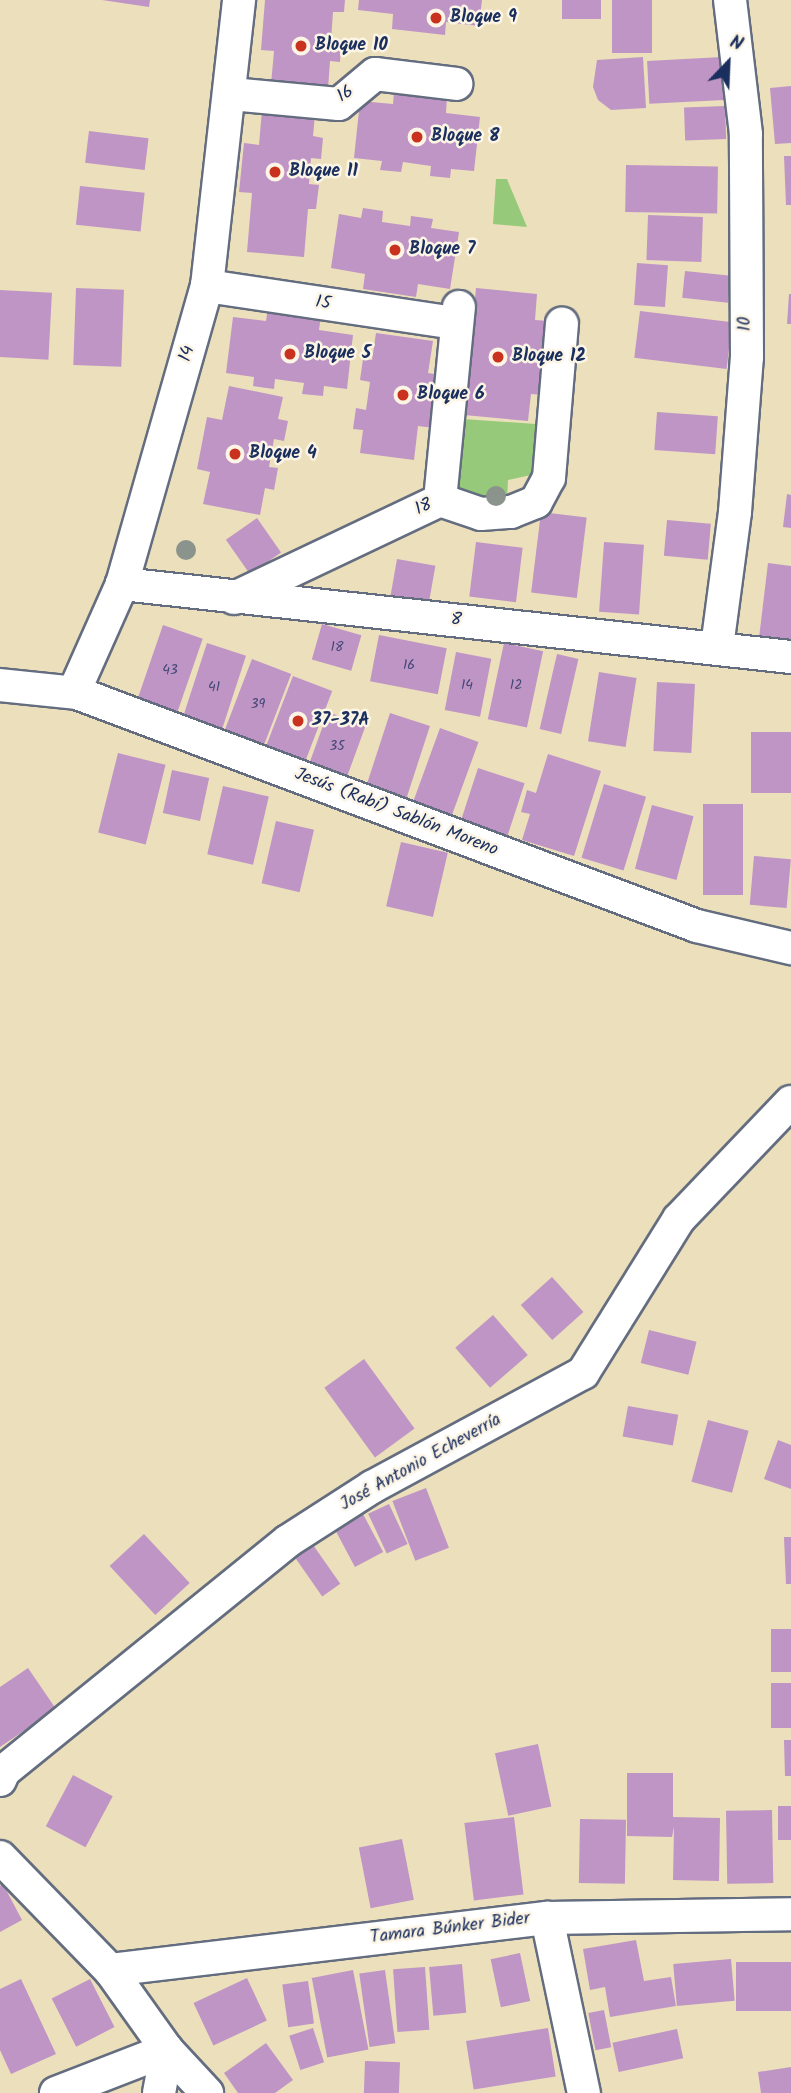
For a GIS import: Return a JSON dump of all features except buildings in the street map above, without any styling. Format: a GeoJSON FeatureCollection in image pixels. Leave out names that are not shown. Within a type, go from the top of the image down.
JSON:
{"type":"FeatureCollection","features":[{"type":"Feature","properties":{"kind":"street","name":"14"},"geometry":{"type":"LineString","coordinates":[[74,692],[122,584],[207,286],[231,94],[239,0]]}},
{"type":"Feature","properties":{"kind":"street","name":"10"},"geometry":{"type":"LineString","coordinates":[[717,647],[735,512],[747,357],[746,134],[730,0]]}},
{"type":"Feature","properties":{"kind":"street","name":"16"},"geometry":{"type":"LineString","coordinates":[[231,94],[339,104],[375,74],[456,84]]}},
{"type":"Feature","properties":{"kind":"street","name":"15"},"geometry":{"type":"LineString","coordinates":[[207,286],[449,314]]}},
{"type":"Feature","properties":{"kind":"street","name":"18"},"geometry":{"type":"LineString","coordinates":[[232,599],[440,500],[449,314]]}},
{"type":"Feature","properties":{"kind":"street"},"geometry":{"type":"LineString","coordinates":[[440,500],[481,514],[511,512],[536,502],[549,478],[562,324]]}},
{"type":"Feature","properties":{"kind":"street","name":"8"},"geometry":{"type":"LineString","coordinates":[[122,584],[232,599],[717,647],[791,657]]}},
{"type":"Feature","properties":{"kind":"street","name":"Jesús (Rabí) Sablón Moreno"},"geometry":{"type":"LineString","coordinates":[[0,685],[74,692],[697,926],[791,948]]}},
{"type":"Feature","properties":{"kind":"street","name":"José Antonio Echeverría"},"geometry":{"type":"LineString","coordinates":[[0,1780],[4,1771],[288,1541],[372,1487],[583,1373],[679,1219],[791,1102]]}},
{"type":"Feature","properties":{"kind":"street"},"geometry":{"type":"LineString","coordinates":[[0,1857],[110,1970],[167,2050],[207,2093]]}},
{"type":"Feature","properties":{"kind":"street","name":"Tamara Búnker Bider"},"geometry":{"type":"LineString","coordinates":[[110,1970],[547,1918],[791,1914]]}},
{"type":"Feature","properties":{"kind":"street"},"geometry":{"type":"LineString","coordinates":[[547,1918],[583,2093]]}},
{"type":"Feature","properties":{"kind":"street"},"geometry":{"type":"LineString","coordinates":[[56,2093],[167,2050]]}},
{"type":"Feature","properties":{"kind":"street"},"geometry":{"type":"LineString","coordinates":[[159,2093],[167,2050]]}},
{"type":"Feature","properties":{"kind":"green space"},"geometry":{"type":"Polygon","coordinates":[[[496,179],[507,179],[527,227],[493,224],[496,179]]]}},
{"type":"Feature","properties":{"kind":"green space"},"geometry":{"type":"Polygon","coordinates":[[[463,419],[536,424],[531,475],[508,480],[507,502],[453,496],[463,419]]]}},
{"type":"Feature","properties":{"kind":"place","name":"Bloque 9"},"geometry":{"type":"Point","coordinates":[436,18]}},
{"type":"Feature","properties":{"kind":"place","name":"Bloque 10"},"geometry":{"type":"Point","coordinates":[301,46]}},
{"type":"Feature","properties":{"kind":"place","name":"Bloque 8"},"geometry":{"type":"Point","coordinates":[417,137]}},
{"type":"Feature","properties":{"kind":"place","name":"Bloque 11"},"geometry":{"type":"Point","coordinates":[275,172]}},
{"type":"Feature","properties":{"kind":"place","name":"Bloque 7"},"geometry":{"type":"Point","coordinates":[395,250]}},
{"type":"Feature","properties":{"kind":"place","name":"Bloque 5"},"geometry":{"type":"Point","coordinates":[290,354]}},
{"type":"Feature","properties":{"kind":"place","name":"Bloque 12"},"geometry":{"type":"Point","coordinates":[498,357]}},
{"type":"Feature","properties":{"kind":"place","name":"Bloque 6"},"geometry":{"type":"Point","coordinates":[403,395]}},
{"type":"Feature","properties":{"kind":"place","name":"Bloque 4"},"geometry":{"type":"Point","coordinates":[235,454]}},
{"type":"Feature","properties":{"kind":"place","name":"37-37A"},"geometry":{"type":"Point","coordinates":[298,721]}}]}
